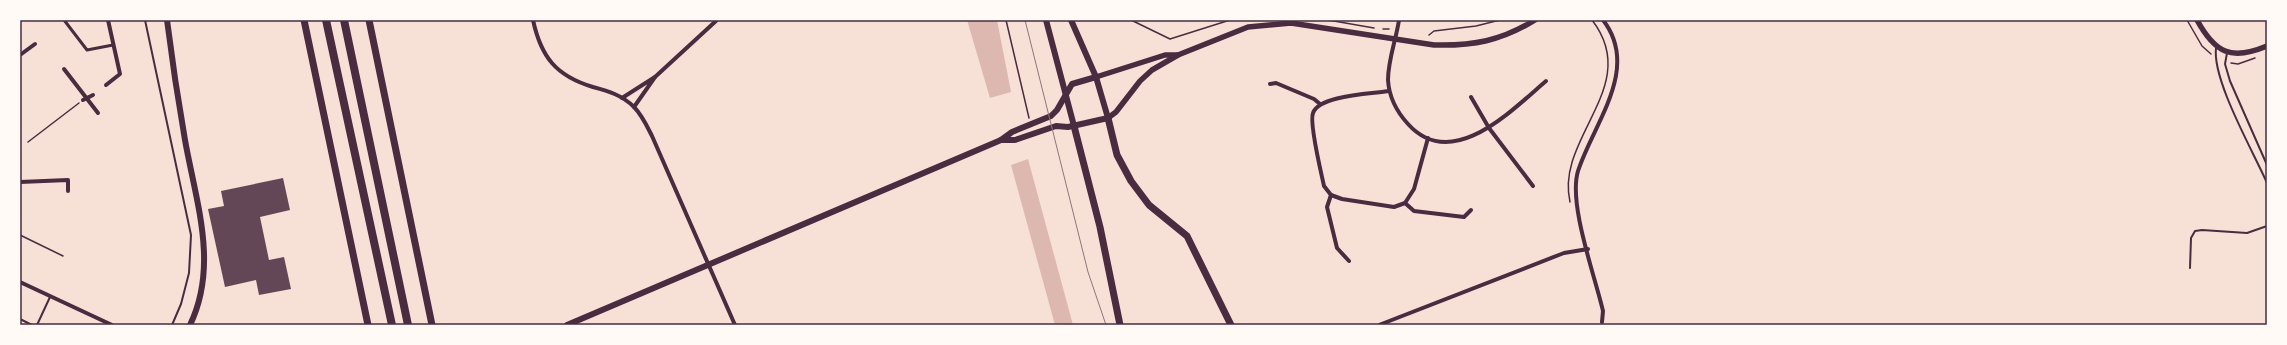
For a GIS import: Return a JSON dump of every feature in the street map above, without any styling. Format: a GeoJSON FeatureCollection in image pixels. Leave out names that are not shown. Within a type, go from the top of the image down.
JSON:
{"type":"FeatureCollection","features":[{"type":"Feature","properties":{"kind":"highway"},"geometry":{"type":"LineString","coordinates":[[304,20],[368,325]]}},
{"type":"Feature","properties":{"kind":"highway"},"geometry":{"type":"LineString","coordinates":[[326,20],[392,325]]}},
{"type":"Feature","properties":{"kind":"highway"},"geometry":{"type":"LineString","coordinates":[[344,20],[408,325]]}},
{"type":"Feature","properties":{"kind":"highway"},"geometry":{"type":"LineString","coordinates":[[369,20],[432,325]]}},
{"type":"Feature","properties":{"kind":"highway"},"geometry":{"type":"LineString","coordinates":[[1108,118],[1117,155],[1125,172],[1149,205],[1187,236],[1231,325]]}},
{"type":"Feature","properties":{"kind":"highway"},"geometry":{"type":"LineString","coordinates":[[1074,126],[1100,227],[1120,325]]}},
{"type":"Feature","properties":{"kind":"main road"},"geometry":{"type":"LineString","coordinates":[[167,20],[182,125],[204,238],[205,262],[203,284],[190,325]]}},
{"type":"Feature","properties":{"kind":"main road"},"geometry":{"type":"LineString","coordinates":[[1046,20],[1074,126]]}},
{"type":"Feature","properties":{"kind":"main road"},"geometry":{"type":"LineString","coordinates":[[1001,140],[1014,140],[1056,126],[1074,126],[1108,118],[1096,77],[1071,20]]}},
{"type":"Feature","properties":{"kind":"main road"},"geometry":{"type":"LineString","coordinates":[[567,325],[1001,140],[1012,132],[1051,116],[1057,110],[1072,84],[1096,77]]}},
{"type":"Feature","properties":{"kind":"street"},"geometry":{"type":"LineString","coordinates":[[64,20],[87,50],[113,44]]}},
{"type":"Feature","properties":{"kind":"street"},"geometry":{"type":"LineString","coordinates":[[106,85],[120,74],[108,20]]}},
{"type":"Feature","properties":{"kind":"street"},"geometry":{"type":"LineString","coordinates":[[533,20],[541,48],[556,68],[574,80],[614,93],[634,107],[652,136],[735,325]]}},
{"type":"Feature","properties":{"kind":"street"},"geometry":{"type":"LineString","coordinates":[[622,98],[655,77],[717,20]]}},
{"type":"Feature","properties":{"kind":"street"},"geometry":{"type":"LineString","coordinates":[[1399,20],[1389,69],[1389,91],[1393,102],[1403,119],[1411,127],[1428,138],[1442,141],[1461,141],[1489,128],[1546,81]]}},
{"type":"Feature","properties":{"kind":"street"},"geometry":{"type":"LineString","coordinates":[[1108,118],[1116,112],[1140,81],[1152,70],[1178,55],[1242,29],[1274,23],[1313,26],[1434,45],[1472,44],[1504,37],[1535,20]]}},
{"type":"Feature","properties":{"kind":"street"},"geometry":{"type":"LineString","coordinates":[[1602,322],[1603,311],[1578,210],[1575,192],[1578,172],[1611,95],[1618,65],[1613,38],[1603,20]]}},
{"type":"Feature","properties":{"kind":"street"},"geometry":{"type":"LineString","coordinates":[[2197,20],[2209,40],[2216,47],[2230,53],[2247,53],[2267,46]]}},
{"type":"Feature","properties":{"kind":"street"},"geometry":{"type":"LineString","coordinates":[[20,55],[35,44]]}},
{"type":"Feature","properties":{"kind":"street"},"geometry":{"type":"LineString","coordinates":[[1096,77],[1165,55],[1178,55]]}},
{"type":"Feature","properties":{"kind":"street"},"geometry":{"type":"LineString","coordinates":[[64,69],[85,100],[98,113]]}},
{"type":"Feature","properties":{"kind":"street"},"geometry":{"type":"LineString","coordinates":[[634,107],[655,77]]}},
{"type":"Feature","properties":{"kind":"street"},"geometry":{"type":"LineString","coordinates":[[1270,84],[1276,83],[1314,99],[1320,104]]}},
{"type":"Feature","properties":{"kind":"street"},"geometry":{"type":"LineString","coordinates":[[1389,91],[1330,100],[1320,104],[1313,113],[1312,119],[1324,186],[1331,195],[1342,199],[1394,207],[1405,203],[1414,189],[1428,138]]}},
{"type":"Feature","properties":{"kind":"street"},"geometry":{"type":"LineString","coordinates":[[85,100],[93,95]]}},
{"type":"Feature","properties":{"kind":"street"},"geometry":{"type":"LineString","coordinates":[[1471,97],[1484,116],[1489,128],[1533,186]]}},
{"type":"Feature","properties":{"kind":"street"},"geometry":{"type":"LineString","coordinates":[[20,182],[68,180],[68,191]]}},
{"type":"Feature","properties":{"kind":"street"},"geometry":{"type":"LineString","coordinates":[[1331,195],[1328,207],[1337,248],[1349,261]]}},
{"type":"Feature","properties":{"kind":"street"},"geometry":{"type":"LineString","coordinates":[[1405,203],[1414,211],[1464,217],[1471,210]]}},
{"type":"Feature","properties":{"kind":"street"},"geometry":{"type":"LineString","coordinates":[[1379,325],[1564,253],[1588,249]]}},
{"type":"Feature","properties":{"kind":"street"},"geometry":{"type":"LineString","coordinates":[[20,282],[112,325]]}},
{"type":"Feature","properties":{"kind":"lane"},"geometry":{"type":"LineString","coordinates":[[146,20],[191,235],[189,273],[181,304],[172,325]]}},
{"type":"Feature","properties":{"kind":"lane"},"geometry":{"type":"LineString","coordinates":[[2216,47],[2215,57],[2223,87],[2267,183]]}},
{"type":"Feature","properties":{"kind":"lane"},"geometry":{"type":"LineString","coordinates":[[2230,53],[2225,64],[2230,81],[2267,165]]}},
{"type":"Feature","properties":{"kind":"lane"},"geometry":{"type":"LineString","coordinates":[[2190,268],[2191,238],[2195,231],[2202,230],[2247,233],[2267,226]]}},
{"type":"Feature","properties":{"kind":"lane"},"geometry":{"type":"LineString","coordinates":[[37,325],[50,296]]}},
{"type":"Feature","properties":{"kind":"lane"},"geometry":{"type":"LineString","coordinates":[[20,319],[32,325]]}},
{"type":"Feature","properties":{"kind":"path"},"geometry":{"type":"LineString","coordinates":[[1006,20],[1029,118]]}},
{"type":"Feature","properties":{"kind":"path"},"geometry":{"type":"LineString","coordinates":[[1131,20],[1170,40],[1230,20]]}},
{"type":"Feature","properties":{"kind":"path"},"geometry":{"type":"LineString","coordinates":[[1328,20],[1389,29]]}},
{"type":"Feature","properties":{"kind":"path"},"geometry":{"type":"LineString","coordinates":[[1429,35],[1434,31],[1476,26],[1500,20]]}},
{"type":"Feature","properties":{"kind":"path"},"geometry":{"type":"LineString","coordinates":[[28,142],[85,100]]}},
{"type":"Feature","properties":{"kind":"path"},"geometry":{"type":"LineString","coordinates":[[20,235],[63,256]]}},
{"type":"Feature","properties":{"kind":"shaded area"},"geometry":{"type":"Polygon","coordinates":[[[967,20],[997,20],[1011,92],[990,98],[967,20]]]}},
{"type":"Feature","properties":{"kind":"shaded area"},"geometry":{"type":"Polygon","coordinates":[[[1028,159],[1073,325],[1055,325],[1011,165],[1028,159]]]}},
{"type":"Feature","properties":{"kind":"building"},"geometry":{"type":"Polygon","coordinates":[[[283,178],[290,210],[260,217],[269,260],[284,257],[291,289],[259,295],[256,280],[225,287],[208,209],[224,206],[221,191],[283,178]]]}},
{"type":"Feature","properties":{"kind":"tram line"},"geometry":{"type":"LineString","coordinates":[[1025,20],[1088,272],[1106,325]]}}]}
